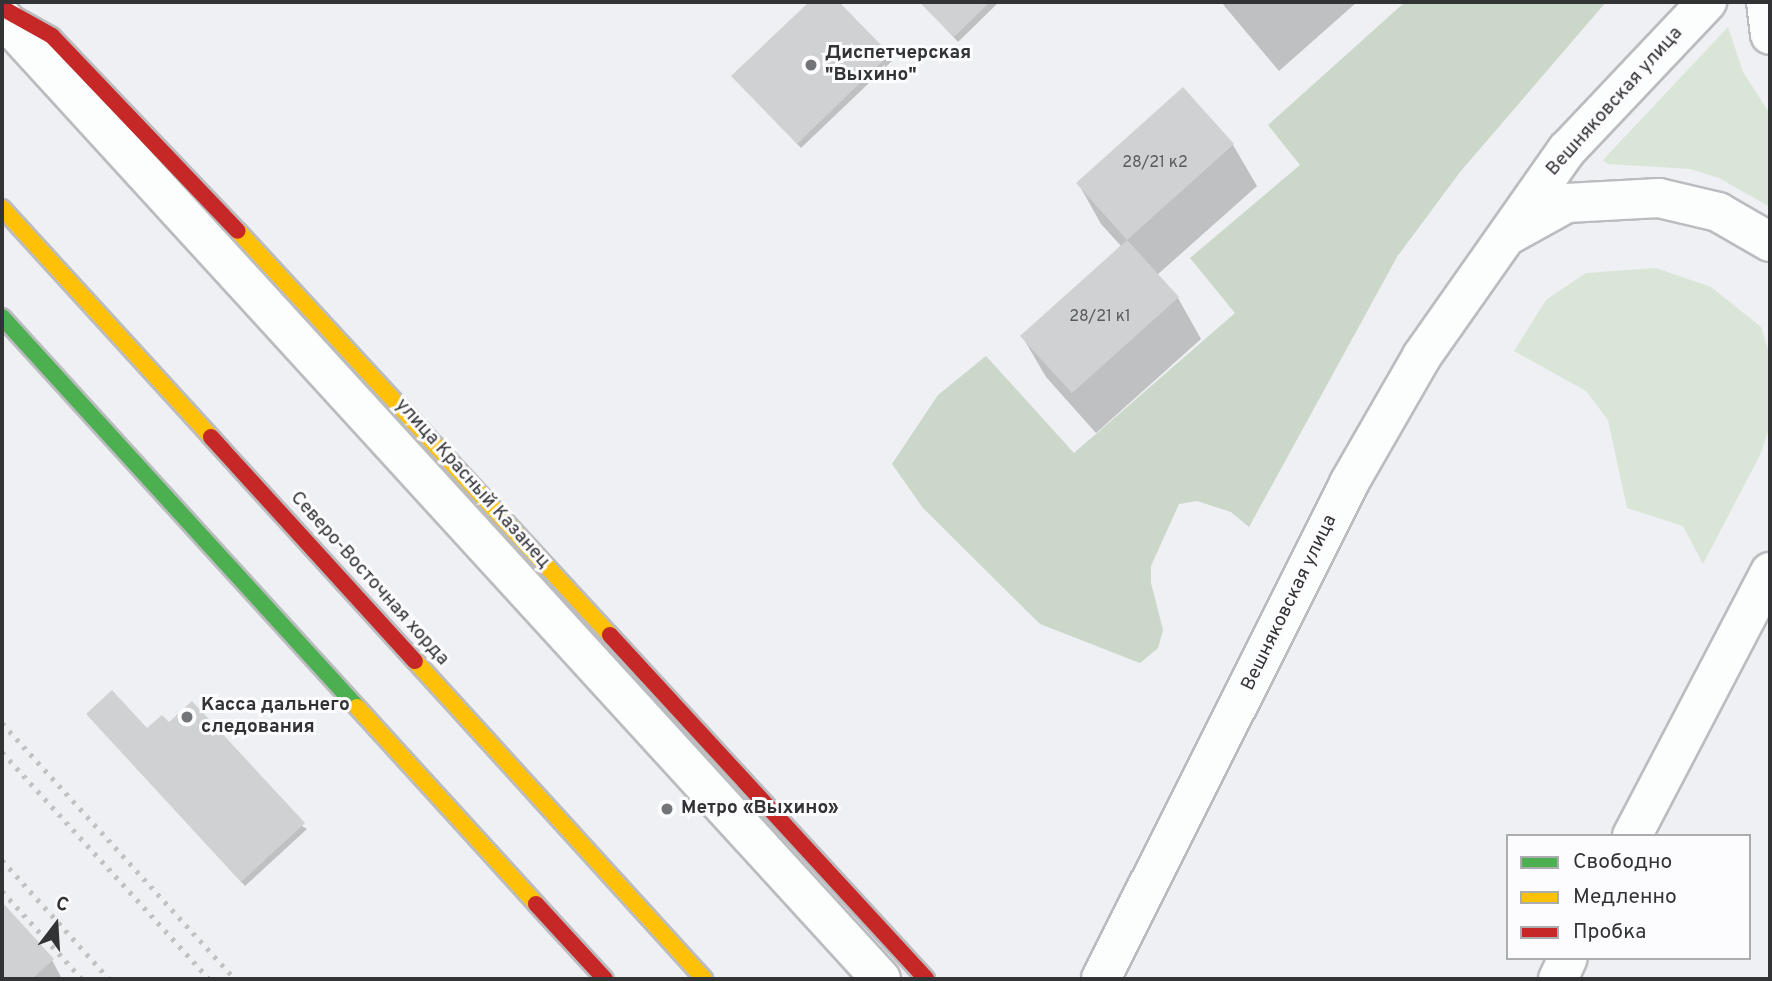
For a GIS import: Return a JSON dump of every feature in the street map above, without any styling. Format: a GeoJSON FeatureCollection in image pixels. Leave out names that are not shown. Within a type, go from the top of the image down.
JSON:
{"type":"FeatureCollection","features":[{"type":"Feature","properties":{"kind":"main road","name":"улица Красный Казанец"},"geometry":{"type":"LineString","coordinates":[[2,8],[52,36],[206,196],[926,979]]}},
{"type":"Feature","properties":{"kind":"main road","name":"Северо-Восточная хорда"},"geometry":{"type":"LineString","coordinates":[[2,208],[704,979]]}},
{"type":"Feature","properties":{"kind":"main road"},"geometry":{"type":"LineString","coordinates":[[2,317],[605,979]]}},
{"type":"Feature","properties":{"kind":"street","name":"Вешняковская улица"},"geometry":{"type":"LineString","coordinates":[[1101,979],[1349,483],[1422,356],[1501,239],[1567,150],[1707,2]]}},
{"type":"Feature","properties":{"kind":"street"},"geometry":{"type":"LineString","coordinates":[[1766,2],[1770,35]]}},
{"type":"Feature","properties":{"kind":"street","name":"улица Красный Казанец"},"geometry":{"type":"LineString","coordinates":[[2,17],[881,979]]}},
{"type":"Feature","properties":{"kind":"street","name":"Вешняковская улица"},"geometry":{"type":"LineString","coordinates":[[1501,239],[1567,203],[1607,198],[1659,198],[1718,212],[1770,242]]}},
{"type":"Feature","properties":{"kind":"street"},"geometry":{"type":"LineString","coordinates":[[1633,834],[1770,572]]}},
{"type":"Feature","properties":{"kind":"street"},"geometry":{"type":"LineString","coordinates":[[1558,979],[1568,960]]}},
{"type":"Feature","properties":{"kind":"green space"},"geometry":{"type":"Polygon","coordinates":[[[1405,2],[1606,2],[1460,172],[1397,257],[1249,527],[1231,512],[1197,501],[1179,504],[1151,566],[1151,583],[1163,630],[1158,648],[1140,663],[1040,624],[923,508],[892,464],[938,395],[986,356],[1074,453],[1235,313],[1190,258],[1300,165],[1268,125],[1405,2]]]}},
{"type":"Feature","properties":{"kind":"green space"},"geometry":{"type":"Polygon","coordinates":[[[1728,27],[1743,72],[1770,114],[1770,207],[1719,178],[1690,169],[1608,164],[1603,160],[1728,27]]]}},
{"type":"Feature","properties":{"kind":"green space"},"geometry":{"type":"Polygon","coordinates":[[[1656,268],[1711,287],[1761,327],[1770,356],[1770,426],[1760,455],[1703,564],[1683,526],[1627,508],[1608,420],[1586,391],[1514,351],[1546,300],[1586,273],[1656,268]]]}},
{"type":"Feature","properties":{"kind":"building","name":"Диспетчерская \"Выхино\""},"geometry":{"type":"Polygon","coordinates":[[[809,2],[839,2],[890,54],[797,144],[731,76],[809,2]]]}},
{"type":"Feature","properties":{"kind":"building"},"geometry":{"type":"Polygon","coordinates":[[[919,2],[990,2],[954,37],[919,2]]]}},
{"type":"Feature","properties":{"kind":"building"},"geometry":{"type":"Polygon","coordinates":[[[1183,87],[1234,144],[1127,240],[1076,183],[1183,87]]]}},
{"type":"Feature","properties":{"kind":"building"},"geometry":{"type":"Polygon","coordinates":[[[1127,240],[1179,297],[1072,393],[1020,336],[1127,240]]]}},
{"type":"Feature","properties":{"kind":"building"},"geometry":{"type":"Polygon","coordinates":[[[112,690],[147,728],[162,715],[169,722],[192,701],[305,823],[241,882],[86,714],[112,690]]]}},
{"type":"Feature","properties":{"kind":"building"},"geometry":{"type":"Polygon","coordinates":[[[2,902],[54,959],[32,979],[2,979],[2,902]]]}},
{"type":"Feature","properties":{"kind":"railway"},"geometry":{"type":"LineString","coordinates":[[2,723],[235,979]]}},
{"type":"Feature","properties":{"kind":"railway"},"geometry":{"type":"LineString","coordinates":[[2,752],[209,979]]}},
{"type":"Feature","properties":{"kind":"railway"},"geometry":{"type":"LineString","coordinates":[[2,860],[109,979]]}},
{"type":"Feature","properties":{"kind":"railway"},"geometry":{"type":"LineString","coordinates":[[2,891],[82,979]]}},
{"type":"Feature","properties":{"kind":"traffic: fast"},"geometry":{"type":"LineString","coordinates":[[2,317],[357,707]]}},
{"type":"Feature","properties":{"kind":"traffic: slow"},"geometry":{"type":"LineString","coordinates":[[2,208],[211,437]]}},
{"type":"Feature","properties":{"kind":"traffic: slow"},"geometry":{"type":"LineString","coordinates":[[238,231],[610,635]]}},
{"type":"Feature","properties":{"kind":"traffic: slow"},"geometry":{"type":"LineString","coordinates":[[415,661],[704,979]]}},
{"type":"Feature","properties":{"kind":"traffic: slow"},"geometry":{"type":"LineString","coordinates":[[357,707],[536,904]]}},
{"type":"Feature","properties":{"kind":"traffic: jam"},"geometry":{"type":"LineString","coordinates":[[2,8],[52,36],[238,231]]}},
{"type":"Feature","properties":{"kind":"traffic: jam"},"geometry":{"type":"LineString","coordinates":[[211,437],[415,661]]}},
{"type":"Feature","properties":{"kind":"traffic: jam"},"geometry":{"type":"LineString","coordinates":[[610,635],[926,979]]}},
{"type":"Feature","properties":{"kind":"traffic: jam"},"geometry":{"type":"LineString","coordinates":[[536,904],[605,979]]}},
{"type":"Feature","properties":{"kind":"place","name":"Диспетчерская \"Выхино\""},"geometry":{"type":"Point","coordinates":[811,65]}},
{"type":"Feature","properties":{"kind":"place","name":"Kасса дальнего следования"},"geometry":{"type":"Point","coordinates":[187,717]}},
{"type":"Feature","properties":{"kind":"place","name":"Метро «Выхино»"},"geometry":{"type":"Point","coordinates":[667,809]}}]}
